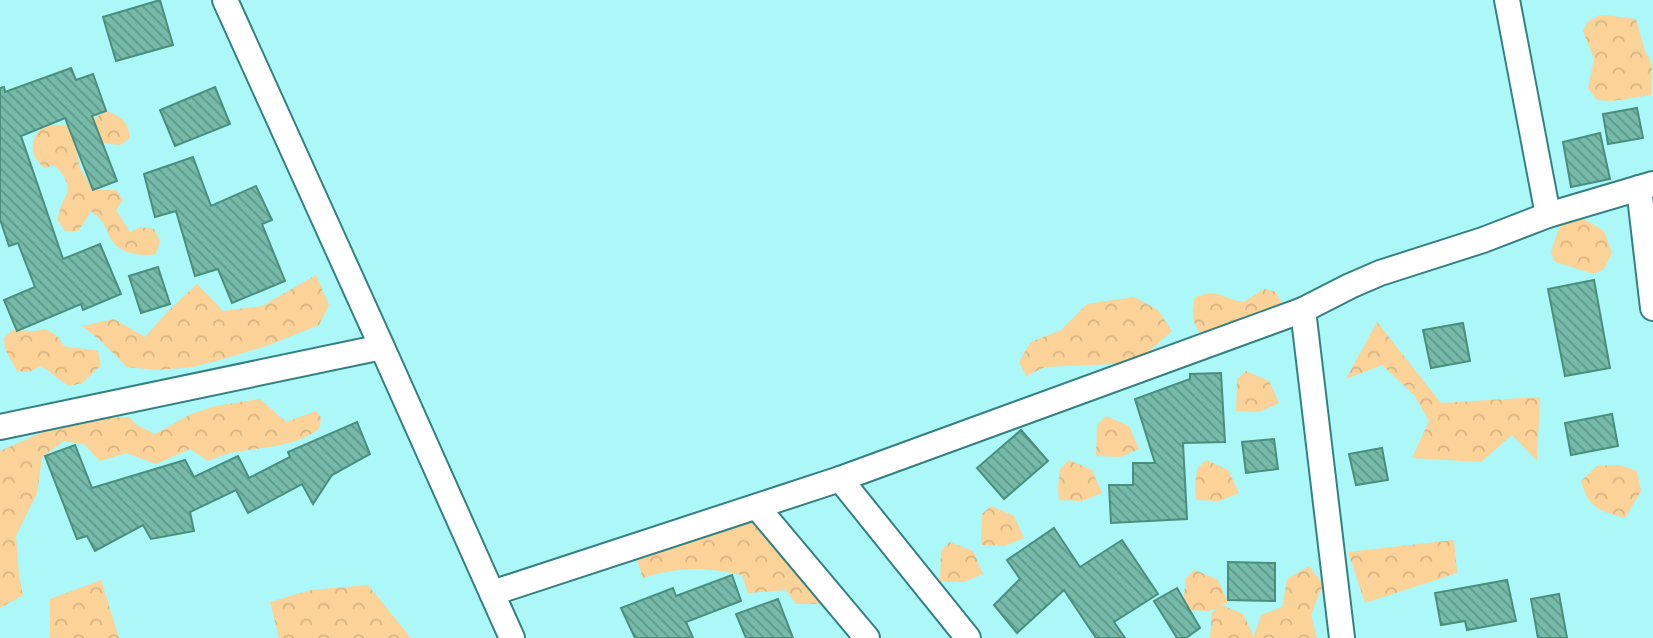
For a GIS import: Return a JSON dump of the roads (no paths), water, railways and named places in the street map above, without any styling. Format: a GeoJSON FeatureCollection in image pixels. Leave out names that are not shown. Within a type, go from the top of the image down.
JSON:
{"type":"FeatureCollection","features":[{"type":"Feature","properties":{"kind":"street"},"geometry":{"type":"LineString","coordinates":[[225,0],[512,638]]}},
{"type":"Feature","properties":{"kind":"street"},"geometry":{"type":"LineString","coordinates":[[1507,0],[1548,215]]}},
{"type":"Feature","properties":{"kind":"street"},"geometry":{"type":"LineString","coordinates":[[492,593],[840,480],[1303,310],[1380,273],[1483,240],[1548,215],[1646,186],[1653,308]]}},
{"type":"Feature","properties":{"kind":"street"},"geometry":{"type":"LineString","coordinates":[[1303,310],[1342,638]]}},
{"type":"Feature","properties":{"kind":"street"},"geometry":{"type":"LineString","coordinates":[[0,427],[382,347]]}},
{"type":"Feature","properties":{"kind":"street"},"geometry":{"type":"LineString","coordinates":[[840,480],[968,638]]}},
{"type":"Feature","properties":{"kind":"street"},"geometry":{"type":"LineString","coordinates":[[757,507],[867,638]]}}]}
